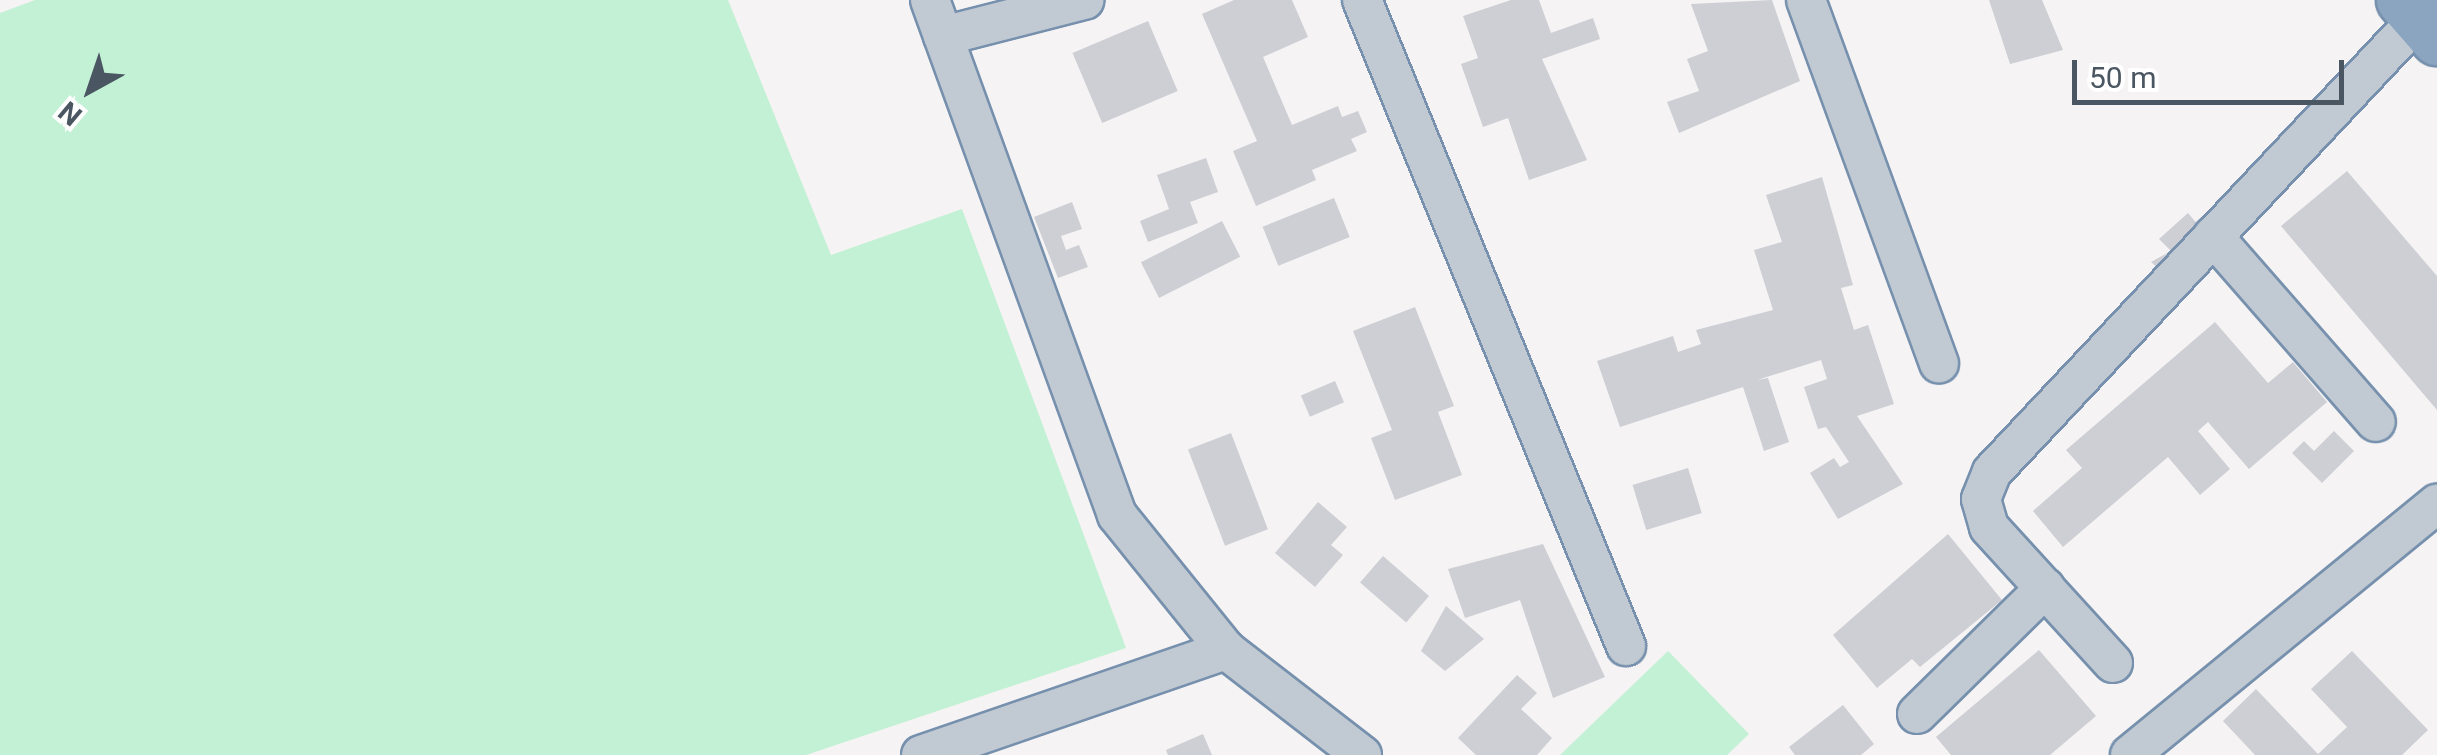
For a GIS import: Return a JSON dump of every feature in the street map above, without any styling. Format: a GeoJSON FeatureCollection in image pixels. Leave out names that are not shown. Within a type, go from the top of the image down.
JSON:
{"type":"FeatureCollection","features":[{"type":"Feature","properties":{"kind":"street"},"geometry":{"type":"LineString","coordinates":[[930,0],[1117,515],[1168,590],[1226,650],[1362,755]]}},
{"type":"Feature","properties":{"kind":"street"},"geometry":{"type":"LineString","coordinates":[[944,36],[1084,0]]}},
{"type":"Feature","properties":{"kind":"street"},"geometry":{"type":"LineString","coordinates":[[1362,0],[1626,646]]}},
{"type":"Feature","properties":{"kind":"street"},"geometry":{"type":"LineString","coordinates":[[1806,0],[1939,363]]}},
{"type":"Feature","properties":{"kind":"street"},"geometry":{"type":"LineString","coordinates":[[2113,663],[1989,527],[1981,499],[1992,472],[2419,19]]}},
{"type":"Feature","properties":{"kind":"street"},"geometry":{"type":"LineString","coordinates":[[2213,236],[2376,422]]}},
{"type":"Feature","properties":{"kind":"street"},"geometry":{"type":"LineString","coordinates":[[2130,755],[2437,504]]}},
{"type":"Feature","properties":{"kind":"street"},"geometry":{"type":"LineString","coordinates":[[1916,714],[2046,588]]}},
{"type":"Feature","properties":{"kind":"street"},"geometry":{"type":"LineString","coordinates":[[921,755],[1014,740],[1226,650]]}},
{"type":"Feature","properties":{"kind":"green space"},"geometry":{"type":"Polygon","coordinates":[[[35,0],[728,0],[831,255],[962,209],[1126,648],[806,755],[0,755],[0,13],[35,0]]]}},
{"type":"Feature","properties":{"kind":"green space"},"geometry":{"type":"Polygon","coordinates":[[[1668,651],[1749,734],[1727,755],[1560,755],[1668,651]]]}},
{"type":"Feature","properties":{"kind":"building"},"geometry":{"type":"Polygon","coordinates":[[[1234,0],[1292,0],[1308,37],[1263,57],[1292,125],[1338,106],[1342,117],[1358,111],[1367,132],[1351,139],[1357,151],[1312,170],[1316,180],[1256,206],[1233,151],[1257,141],[1202,14],[1234,0]]]}},
{"type":"Feature","properties":{"kind":"building"},"geometry":{"type":"Polygon","coordinates":[[[1511,0],[1539,0],[1551,33],[1593,18],[1600,39],[1542,59],[1587,160],[1529,180],[1508,118],[1483,127],[1461,64],[1478,58],[1463,16],[1511,0]]]}},
{"type":"Feature","properties":{"kind":"building"},"geometry":{"type":"Polygon","coordinates":[[[1772,0],[1800,81],[1679,133],[1667,102],[1699,91],[1687,59],[1708,51],[1691,4],[1772,0]]]}},
{"type":"Feature","properties":{"kind":"building"},"geometry":{"type":"Polygon","coordinates":[[[1989,0],[2042,0],[2063,50],[2010,64],[1989,0]]]}},
{"type":"Feature","properties":{"kind":"building"},"geometry":{"type":"Polygon","coordinates":[[[1148,21],[1178,91],[1102,123],[1073,53],[1148,21]]]}},
{"type":"Feature","properties":{"kind":"building"},"geometry":{"type":"Polygon","coordinates":[[[1206,158],[1218,192],[1190,202],[1198,223],[1148,242],[1140,221],[1169,209],[1157,175],[1206,158]]]}},
{"type":"Feature","properties":{"kind":"building"},"geometry":{"type":"Polygon","coordinates":[[[2347,171],[2437,276],[2437,410],[2281,226],[2347,171]]]}},
{"type":"Feature","properties":{"kind":"building"},"geometry":{"type":"Polygon","coordinates":[[[1822,177],[1853,285],[1841,288],[1854,330],[1868,325],[1894,404],[1857,416],[1903,484],[1838,519],[1810,473],[1834,458],[1840,467],[1849,462],[1826,427],[1818,429],[1804,387],[1827,379],[1821,360],[1757,380],[1768,378],[1789,442],[1764,451],[1743,387],[1620,427],[1597,361],[1673,336],[1678,352],[1701,344],[1696,330],[1773,310],[1754,250],[1782,242],[1766,195],[1822,177]]]}},
{"type":"Feature","properties":{"kind":"building"},"geometry":{"type":"Polygon","coordinates":[[[1334,198],[1350,237],[1278,266],[1263,227],[1334,198]]]}},
{"type":"Feature","properties":{"kind":"building"},"geometry":{"type":"Polygon","coordinates":[[[1072,202],[1082,229],[1061,236],[1066,250],[1079,245],[1088,267],[1058,278],[1034,217],[1072,202]]]}},
{"type":"Feature","properties":{"kind":"building"},"geometry":{"type":"Polygon","coordinates":[[[2188,213],[2199,226],[2159,269],[2151,262],[2171,251],[2159,239],[2188,213]]]}},
{"type":"Feature","properties":{"kind":"building"},"geometry":{"type":"Polygon","coordinates":[[[1222,221],[1240,257],[1159,298],[1141,262],[1222,221]]]}},
{"type":"Feature","properties":{"kind":"building"},"geometry":{"type":"Polygon","coordinates":[[[1415,307],[1454,406],[1438,412],[1462,475],[1395,500],[1371,438],[1392,430],[1353,331],[1415,307]]]}},
{"type":"Feature","properties":{"kind":"building"},"geometry":{"type":"Polygon","coordinates":[[[2215,322],[2268,383],[2293,362],[2327,402],[2249,469],[2208,422],[2198,431],[2230,469],[2200,495],[2168,457],[2063,547],[2033,511],[2082,468],[2066,450],[2215,322]]]}},
{"type":"Feature","properties":{"kind":"building"},"geometry":{"type":"Polygon","coordinates":[[[1335,381],[1344,402],[1310,417],[1301,395],[1335,381]]]}},
{"type":"Feature","properties":{"kind":"building"},"geometry":{"type":"Polygon","coordinates":[[[2334,431],[2354,451],[2322,483],[2292,453],[2304,441],[2314,451],[2334,431]]]}},
{"type":"Feature","properties":{"kind":"building"},"geometry":{"type":"Polygon","coordinates":[[[1231,433],[1268,529],[1225,546],[1188,449],[1231,433]]]}},
{"type":"Feature","properties":{"kind":"building"},"geometry":{"type":"Polygon","coordinates":[[[1688,468],[1702,513],[1646,530],[1633,485],[1688,468]]]}},
{"type":"Feature","properties":{"kind":"building"},"geometry":{"type":"Polygon","coordinates":[[[1318,502],[1347,527],[1331,545],[1343,555],[1315,587],[1275,553],[1318,502]]]}},
{"type":"Feature","properties":{"kind":"building"},"geometry":{"type":"Polygon","coordinates":[[[1948,534],[2002,600],[1920,667],[1912,659],[1877,688],[1833,635],[1948,534]]]}},
{"type":"Feature","properties":{"kind":"building"},"geometry":{"type":"Polygon","coordinates":[[[1543,544],[1605,677],[1553,698],[1520,600],[1465,618],[1448,569],[1543,544]]]}},
{"type":"Feature","properties":{"kind":"building"},"geometry":{"type":"Polygon","coordinates":[[[1383,556],[1429,596],[1406,622],[1360,582],[1383,556]]]}},
{"type":"Feature","properties":{"kind":"building"},"geometry":{"type":"Polygon","coordinates":[[[1446,606],[1484,639],[1445,671],[1421,651],[1446,606]]]}},
{"type":"Feature","properties":{"kind":"building"},"geometry":{"type":"Polygon","coordinates":[[[2039,650],[2096,716],[2050,755],[1951,755],[1936,737],[2039,650]]]}},
{"type":"Feature","properties":{"kind":"building"},"geometry":{"type":"Polygon","coordinates":[[[2352,651],[2428,730],[2402,755],[2255,755],[2223,721],[2256,689],[2318,754],[2347,727],[2311,689],[2352,651]]]}},
{"type":"Feature","properties":{"kind":"building"},"geometry":{"type":"Polygon","coordinates":[[[1517,675],[1537,693],[1521,709],[1552,738],[1537,755],[1476,755],[1458,738],[1517,675]]]}},
{"type":"Feature","properties":{"kind":"building"},"geometry":{"type":"Polygon","coordinates":[[[1843,705],[1874,744],[1861,755],[1795,755],[1789,747],[1843,705]]]}},
{"type":"Feature","properties":{"kind":"building"},"geometry":{"type":"Polygon","coordinates":[[[1203,734],[1212,755],[1168,755],[1166,750],[1203,734]]]}}]}
